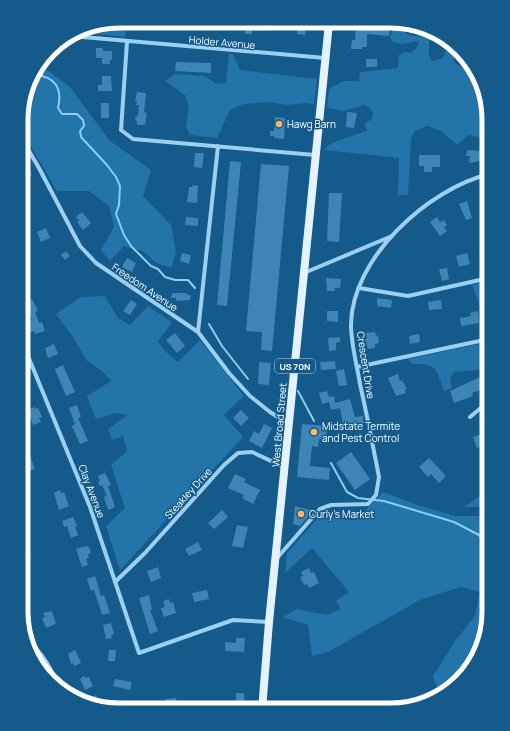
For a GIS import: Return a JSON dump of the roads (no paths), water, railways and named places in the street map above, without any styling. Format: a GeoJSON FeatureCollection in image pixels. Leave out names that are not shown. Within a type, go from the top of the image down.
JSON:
{"type":"FeatureCollection","features":[{"type":"Feature","properties":{"kind":"main road","name":"West Broad Street"},"geometry":{"type":"LineString","coordinates":[[263,703],[269,622],[328,28]]}},
{"type":"Feature","properties":{"kind":"street","name":"Holder Avenue"},"geometry":{"type":"LineString","coordinates":[[80,37],[325,58]]}},
{"type":"Feature","properties":{"kind":"street"},"geometry":{"type":"LineString","coordinates":[[127,42],[121,130],[133,139],[315,155]]}},
{"type":"Feature","properties":{"kind":"street"},"geometry":{"type":"LineString","coordinates":[[198,332],[218,146]]}},
{"type":"Feature","properties":{"kind":"street","name":"Freedom Avenue"},"geometry":{"type":"LineString","coordinates":[[28,149],[80,246],[96,263],[198,332],[229,373],[250,396],[270,412],[289,424]]}},
{"type":"Feature","properties":{"kind":"street","name":"Crescent Drive"},"geometry":{"type":"LineString","coordinates":[[276,559],[320,509],[331,505],[368,504],[376,495],[379,477],[353,348],[353,306],[359,288],[369,269],[393,235],[421,208],[463,183],[482,176]]}},
{"type":"Feature","properties":{"kind":"street"},"geometry":{"type":"LineString","coordinates":[[304,273],[393,235]]}},
{"type":"Feature","properties":{"kind":"street"},"geometry":{"type":"LineString","coordinates":[[359,288],[408,296],[482,280]]}},
{"type":"Feature","properties":{"kind":"street"},"geometry":{"type":"LineString","coordinates":[[357,368],[482,341]]}},
{"type":"Feature","properties":{"kind":"street","name":"Clay Avenue"},"geometry":{"type":"LineString","coordinates":[[28,353],[90,507],[139,653],[232,620],[269,622]]}},
{"type":"Feature","properties":{"kind":"street"},"geometry":{"type":"LineString","coordinates":[[470,417],[482,407]]}},
{"type":"Feature","properties":{"kind":"street","name":"Steakley Drive"},"geometry":{"type":"LineString","coordinates":[[115,582],[145,553],[224,465],[238,453],[252,452],[285,467]]}},
{"type":"Feature","properties":{"kind":"street"},"geometry":{"type":"LineString","coordinates":[[36,649],[48,663],[53,674]]}},
{"type":"Feature","properties":{"kind":"waterway"},"geometry":{"type":"LineString","coordinates":[[39,75],[51,80],[58,88],[58,108],[62,114],[77,114],[83,120],[84,126],[80,131],[81,137],[116,177],[120,186],[119,205],[116,214],[124,235],[131,246],[151,266],[158,269],[165,277],[175,280],[188,280],[195,288]]}},
{"type":"Feature","properties":{"kind":"waterway"},"geometry":{"type":"LineString","coordinates":[[209,324],[222,346],[248,379]]}},
{"type":"Feature","properties":{"kind":"waterway"},"geometry":{"type":"LineString","coordinates":[[298,391],[314,421]]}},
{"type":"Feature","properties":{"kind":"waterway"},"geometry":{"type":"LineString","coordinates":[[331,463],[347,492],[358,498],[384,501],[454,522],[482,538]]}},
{"type":"Feature","properties":{"kind":"place","name":"Hawg Barn"},"geometry":{"type":"Point","coordinates":[279,124]}},
{"type":"Feature","properties":{"kind":"place","name":"Midstate Termite and Pest Control"},"geometry":{"type":"Point","coordinates":[314,432]}},
{"type":"Feature","properties":{"kind":"place","name":"Curly's Market"},"geometry":{"type":"Point","coordinates":[301,514]}}]}
